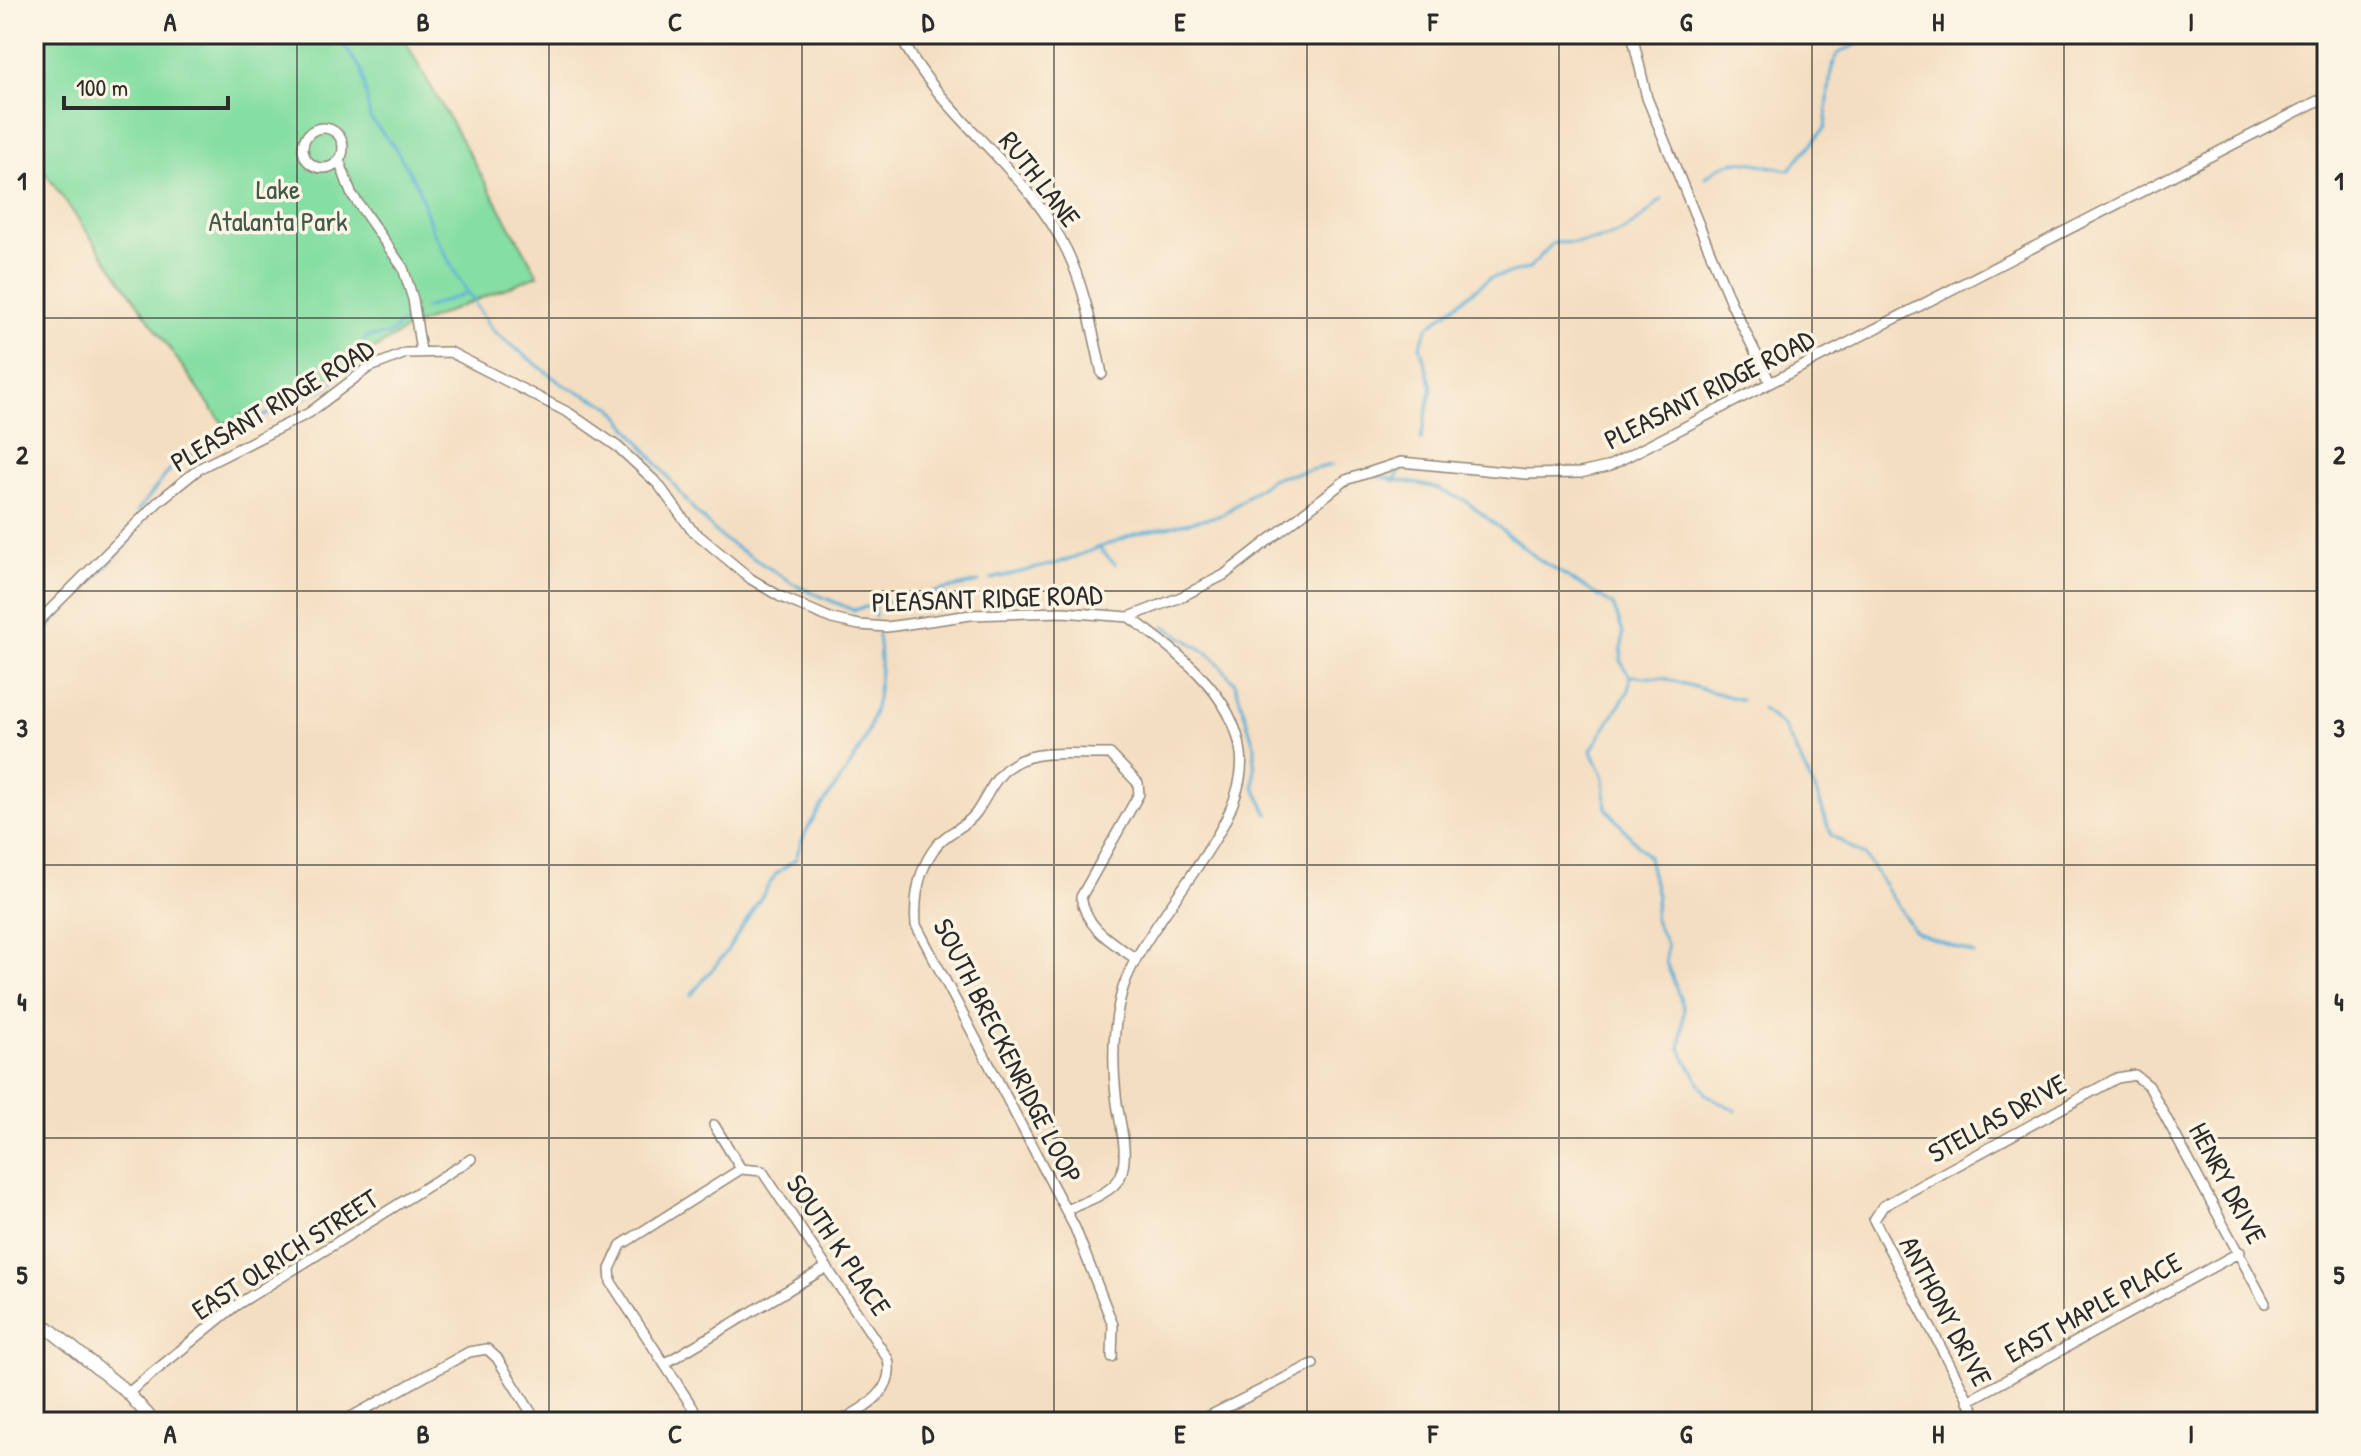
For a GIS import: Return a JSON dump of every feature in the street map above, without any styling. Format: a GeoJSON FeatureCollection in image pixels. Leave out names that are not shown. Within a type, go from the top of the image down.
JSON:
{"type":"FeatureCollection","features":[{"type":"Feature","properties":{"kind":"street","name":"RUTH LANE"},"geometry":{"type":"LineString","coordinates":[[899,34],[919,67],[1042,212],[1066,250],[1093,332],[1102,374]]}},
{"type":"Feature","properties":{"kind":"street"},"geometry":{"type":"LineString","coordinates":[[1632,34],[1647,98],[1731,303],[1770,382]]}},
{"type":"Feature","properties":{"kind":"street","name":"PLEASANT RIDGE ROAD"},"geometry":{"type":"LineString","coordinates":[[34,626],[159,501],[200,468],[309,413],[368,368],[406,353],[421,351],[450,352],[569,413],[618,447],[658,484],[691,529],[731,564],[779,596],[832,619],[887,627],[971,615],[1062,612],[1129,617],[1181,597],[1224,575],[1346,480],[1379,467],[1401,462],[1526,474],[1580,473],[1607,467],[2327,96]]}},
{"type":"Feature","properties":{"kind":"street"},"geometry":{"type":"LineString","coordinates":[[339,160],[328,168],[315,167],[303,151],[305,138],[315,130],[334,131],[342,141],[339,160],[351,193],[403,268],[413,299],[421,351]]}},
{"type":"Feature","properties":{"kind":"street"},"geometry":{"type":"LineString","coordinates":[[1066,1210],[1112,1186],[1121,1175],[1124,1140],[1117,1104],[1114,1046],[1117,1013],[1136,959],[1223,825],[1238,787],[1242,755],[1222,702],[1211,687],[1182,659],[1129,617]]}},
{"type":"Feature","properties":{"kind":"street","name":"SOUTH BRECKENRIDGE LOOP"},"geometry":{"type":"LineString","coordinates":[[1112,1357],[1113,1325],[1066,1210],[916,925],[914,897],[922,872],[939,843],[976,813],[987,789],[1013,765],[1033,757],[1110,754],[1138,783],[1139,794],[1081,897],[1084,916],[1094,929],[1136,959]]}},
{"type":"Feature","properties":{"kind":"street","name":"STELLAS DRIVE"},"geometry":{"type":"LineString","coordinates":[[1874,1220],[1883,1206],[2117,1078],[2135,1075],[2149,1086]]}},
{"type":"Feature","properties":{"kind":"street","name":"HENRY DRIVE"},"geometry":{"type":"LineString","coordinates":[[2149,1086],[2265,1303]]}},
{"type":"Feature","properties":{"kind":"street","name":"SOUTH K PLACE"},"geometry":{"type":"LineString","coordinates":[[714,1125],[741,1169],[762,1171],[883,1346],[890,1367],[889,1381],[879,1396],[852,1419]]}},
{"type":"Feature","properties":{"kind":"street","name":"EAST OLRICH STREET"},"geometry":{"type":"LineString","coordinates":[[128,1393],[235,1306],[471,1159]]}},
{"type":"Feature","properties":{"kind":"street"},"geometry":{"type":"LineString","coordinates":[[702,1422],[611,1282],[610,1269],[621,1245],[741,1169]]}},
{"type":"Feature","properties":{"kind":"street","name":"ANTHONY DRIVE"},"geometry":{"type":"LineString","coordinates":[[1874,1220],[1980,1422]]}},
{"type":"Feature","properties":{"kind":"street","name":"EAST MAPLE PLACE"},"geometry":{"type":"LineString","coordinates":[[1968,1401],[2240,1252]]}},
{"type":"Feature","properties":{"kind":"street"},"geometry":{"type":"LineString","coordinates":[[664,1364],[827,1267]]}},
{"type":"Feature","properties":{"kind":"street"},"geometry":{"type":"LineString","coordinates":[[34,1321],[48,1328],[128,1393],[154,1422]]}},
{"type":"Feature","properties":{"kind":"street"},"geometry":{"type":"LineString","coordinates":[[342,1422],[469,1352],[487,1349],[497,1358],[537,1422]]}},
{"type":"Feature","properties":{"kind":"street"},"geometry":{"type":"LineString","coordinates":[[1197,1422],[1313,1364]]}},
{"type":"Feature","properties":{"kind":"street"},"geometry":{"type":"LineString","coordinates":[[839,1422],[852,1419]]}},
{"type":"Feature","properties":{"kind":"green space","name":"Lake Atalanta Park"},"geometry":{"type":"Polygon","coordinates":[[[34,34],[401,34],[538,275],[408,328],[330,377],[223,424],[34,157],[34,34]]]}},
{"type":"Feature","properties":{"kind":"waterway"},"geometry":{"type":"LineString","coordinates":[[328,34],[344,46],[362,70],[370,118],[396,149],[418,187],[432,229],[457,276],[492,330],[562,384],[612,407],[695,511],[723,539],[799,587],[853,610],[979,582]]}},
{"type":"Feature","properties":{"kind":"waterway"},"geometry":{"type":"LineString","coordinates":[[1706,177],[1717,169],[1737,162],[1789,170],[1825,128],[1831,71],[1837,54],[1879,34]]}},
{"type":"Feature","properties":{"kind":"waterway"},"geometry":{"type":"LineString","coordinates":[[1421,439],[1432,387],[1420,346],[1428,327],[1490,278],[1528,269],[1553,243],[1587,241],[1614,235],[1637,222],[1662,199]]}},
{"type":"Feature","properties":{"kind":"waterway"},"geometry":{"type":"LineString","coordinates":[[425,308],[466,293]]}},
{"type":"Feature","properties":{"kind":"waterway"},"geometry":{"type":"LineString","coordinates":[[137,512],[172,467],[223,434],[329,387],[367,337],[389,335],[407,318]]}},
{"type":"Feature","properties":{"kind":"waterway"},"geometry":{"type":"LineString","coordinates":[[991,579],[1058,563],[1135,534],[1222,515],[1271,479],[1332,465]]}},
{"type":"Feature","properties":{"kind":"waterway"},"geometry":{"type":"LineString","coordinates":[[1393,481],[1400,472]]}},
{"type":"Feature","properties":{"kind":"waterway"},"geometry":{"type":"LineString","coordinates":[[1377,476],[1433,487],[1466,501],[1537,558],[1613,605],[1623,632],[1621,662],[1630,676],[1629,690],[1591,750],[1604,777],[1606,808],[1648,857],[1657,896],[1654,917],[1667,946],[1666,962],[1684,1008],[1680,1049],[1706,1094],[1736,1111]]}},
{"type":"Feature","properties":{"kind":"waterway"},"geometry":{"type":"LineString","coordinates":[[34,643],[133,538]]}},
{"type":"Feature","properties":{"kind":"waterway"},"geometry":{"type":"LineString","coordinates":[[1098,547],[1115,564]]}},
{"type":"Feature","properties":{"kind":"waterway"},"geometry":{"type":"LineString","coordinates":[[874,606],[875,617]]}},
{"type":"Feature","properties":{"kind":"waterway"},"geometry":{"type":"LineString","coordinates":[[1165,626],[1212,656],[1235,683],[1255,748],[1254,787],[1268,814]]}},
{"type":"Feature","properties":{"kind":"waterway"},"geometry":{"type":"LineString","coordinates":[[691,995],[725,954],[776,874],[796,859],[806,831],[856,756],[869,728],[877,697],[880,666],[878,635]]}},
{"type":"Feature","properties":{"kind":"waterway"},"geometry":{"type":"LineString","coordinates":[[1632,676],[1663,678],[1741,700]]}},
{"type":"Feature","properties":{"kind":"waterway"},"geometry":{"type":"LineString","coordinates":[[1762,709],[1784,727],[1817,794],[1831,835],[1865,856],[1915,932],[1974,954]]}}]}
